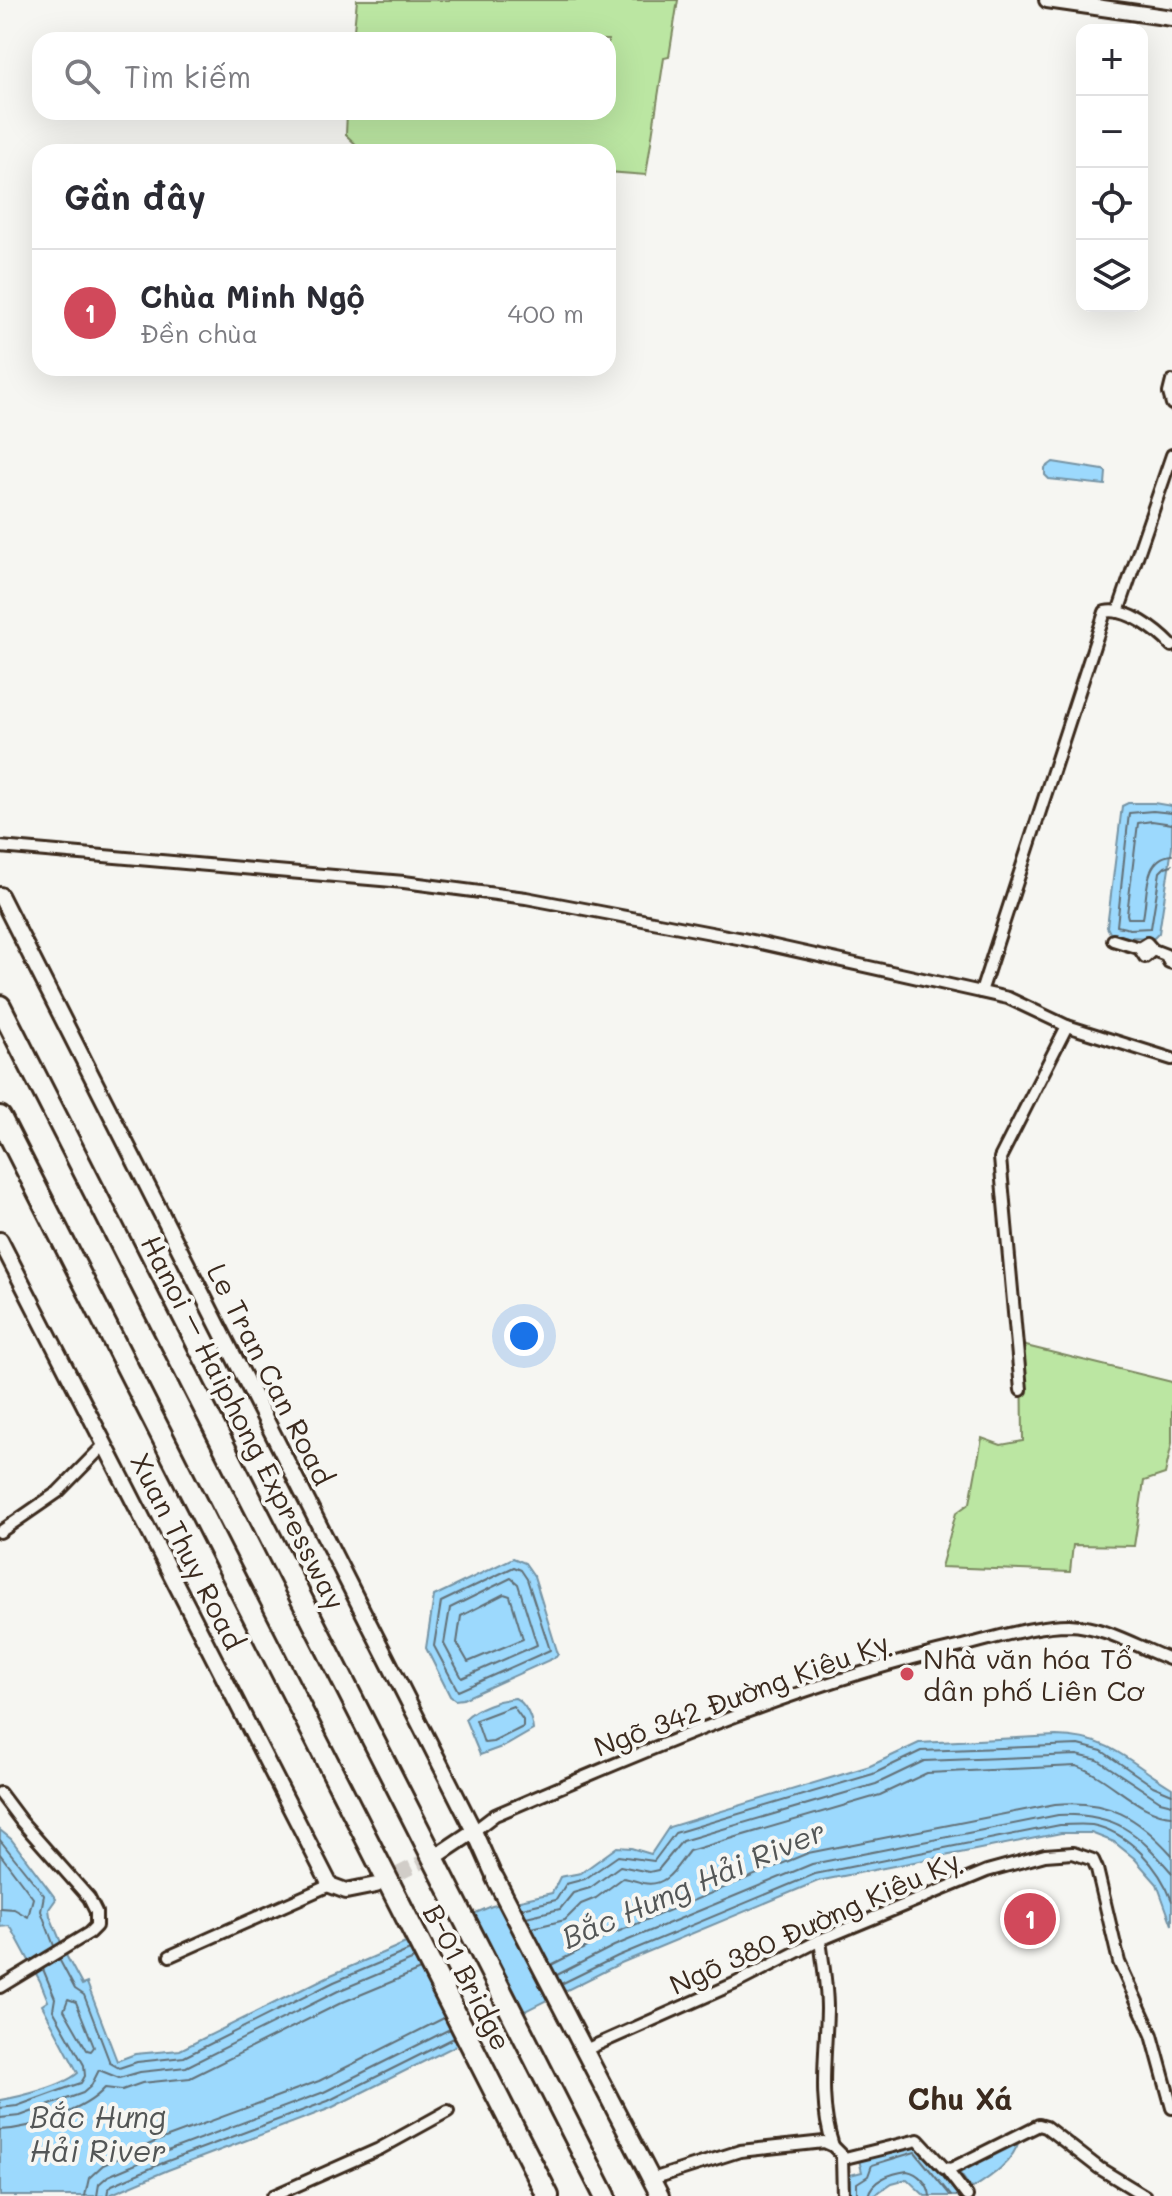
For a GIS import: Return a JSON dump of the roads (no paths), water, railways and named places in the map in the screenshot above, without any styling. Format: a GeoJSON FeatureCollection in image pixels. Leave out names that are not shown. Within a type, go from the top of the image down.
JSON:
{"type":"FeatureCollection","features":[{"type":"Feature","properties":{"kind":"highway","name":"Hanoi – Haiphong Expressway"},"geometry":{"type":"LineString","coordinates":[[0,1006],[438,1859]]}},
{"type":"Feature","properties":{"kind":"highway"},"geometry":{"type":"LineString","coordinates":[[0,1118],[384,1886]]}},
{"type":"Feature","properties":{"kind":"highway","name":"B-01 Bridge"},"geometry":{"type":"LineString","coordinates":[[438,1859],[605,2196]]}},
{"type":"Feature","properties":{"kind":"highway","name":"B-01 Bridge"},"geometry":{"type":"LineString","coordinates":[[384,1886],[548,2196]]}},
{"type":"Feature","properties":{"kind":"main road"},"geometry":{"type":"LineString","coordinates":[[1047,0],[1172,18]]}},
{"type":"Feature","properties":{"kind":"main road","name":"Le Tran Can Road"},"geometry":{"type":"LineString","coordinates":[[0,895],[495,1878]]}},
{"type":"Feature","properties":{"kind":"main road","name":"Xuan Thuy Road"},"geometry":{"type":"LineString","coordinates":[[0,1240],[330,1885]]}},
{"type":"Feature","properties":{"kind":"main road"},"geometry":{"type":"LineString","coordinates":[[438,1859],[474,1831]]}},
{"type":"Feature","properties":{"kind":"main road"},"geometry":{"type":"LineString","coordinates":[[495,1878],[660,2196]]}},
{"type":"Feature","properties":{"kind":"main road"},"geometry":{"type":"LineString","coordinates":[[330,1885],[346,1891],[384,1886]]}},
{"type":"Feature","properties":{"kind":"street"},"geometry":{"type":"LineString","coordinates":[[1172,381],[1169,393],[1172,404]]}},
{"type":"Feature","properties":{"kind":"street"},"geometry":{"type":"LineString","coordinates":[[1118,612],[1172,455]]}},
{"type":"Feature","properties":{"kind":"street"},"geometry":{"type":"LineString","coordinates":[[981,992],[1102,619],[1109,611],[1118,612],[1159,633],[1172,646]]}},
{"type":"Feature","properties":{"kind":"street"},"geometry":{"type":"LineString","coordinates":[[0,847],[404,882],[526,898],[743,939],[1008,998],[1067,1026],[1172,1059]]}},
{"type":"Feature","properties":{"kind":"street"},"geometry":{"type":"LineString","coordinates":[[1113,940],[1139,948],[1147,943],[1153,950],[1170,957]]}},
{"type":"Feature","properties":{"kind":"street"},"geometry":{"type":"LineString","coordinates":[[1021,1390],[1000,1158],[1067,1026]]}},
{"type":"Feature","properties":{"kind":"street"},"geometry":{"type":"LineString","coordinates":[[0,1532],[58,1492],[104,1445]]}},
{"type":"Feature","properties":{"kind":"street","name":"Ngõ 342 Đường Kiêu Kỵ"},"geometry":{"type":"LineString","coordinates":[[474,1831],[495,1815],[678,1736],[907,1659],[1066,1625],[1095,1629],[1172,1660]]}},
{"type":"Feature","properties":{"kind":"street"},"geometry":{"type":"LineString","coordinates":[[0,1793],[89,1898],[96,1912],[96,1926],[0,1987]]}},
{"type":"Feature","properties":{"kind":"street","name":"Ngõ 380 Đường Kiêu Kỵ"},"geometry":{"type":"LineString","coordinates":[[585,2050],[736,1983],[820,1940],[947,1886],[1011,1863],[1045,1855],[1073,1853],[1093,1860],[1097,1869],[1119,1962],[1152,2035],[1172,2108]]}},
{"type":"Feature","properties":{"kind":"street"},"geometry":{"type":"LineString","coordinates":[[170,1956],[330,1885]]}},
{"type":"Feature","properties":{"kind":"street"},"geometry":{"type":"LineString","coordinates":[[820,1940],[827,1997],[823,2102],[833,2146],[842,2157],[843,2196]]}},
{"type":"Feature","properties":{"kind":"street"},"geometry":{"type":"LineString","coordinates":[[273,2196],[379,2149],[448,2111]]}},
{"type":"Feature","properties":{"kind":"street"},"geometry":{"type":"LineString","coordinates":[[947,2170],[1039,2125],[1145,2196]]}},
{"type":"Feature","properties":{"kind":"street"},"geometry":{"type":"LineString","coordinates":[[842,2157],[849,2158],[918,2140],[967,2196]]}},
{"type":"Feature","properties":{"kind":"street"},"geometry":{"type":"LineString","coordinates":[[652,2179],[752,2149],[824,2142],[833,2146]]}},
{"type":"Feature","properties":{"kind":"water"},"geometry":{"type":"Polygon","coordinates":[[[1053,462],[1103,470],[1106,472],[1105,485],[1049,479],[1045,468],[1053,462]]]}},
{"type":"Feature","properties":{"kind":"water"},"geometry":{"type":"Polygon","coordinates":[[[1128,803],[1172,806],[1172,848],[1159,933],[1154,938],[1110,933],[1107,927],[1122,806],[1128,803]]]}},
{"type":"Feature","properties":{"kind":"water"},"geometry":{"type":"Polygon","coordinates":[[[513,1558],[525,1563],[534,1576],[558,1654],[455,1700],[450,1696],[426,1648],[434,1596],[513,1558]]]}},
{"type":"Feature","properties":{"kind":"water"},"geometry":{"type":"Polygon","coordinates":[[[515,1698],[528,1712],[533,1730],[507,1745],[480,1755],[465,1719],[488,1705],[515,1698]]]}},
{"type":"Feature","properties":{"kind":"water","name":"Bắc Hưng Hải River"},"geometry":{"type":"Polygon","coordinates":[[[1075,1737],[1105,1746],[1172,1788],[1172,1925],[1157,1884],[1134,1858],[1114,1842],[1091,1833],[1061,1833],[818,1881],[621,1963],[331,2108],[107,2196],[0,2196],[0,2100],[30,2094],[78,2073],[42,2005],[48,2001],[40,1981],[12,1929],[9,1926],[0,1927],[0,1830],[11,1839],[56,1899],[49,1909],[50,1916],[82,1985],[87,1983],[117,2061],[135,2054],[180,2050],[331,1975],[492,1906],[552,1893],[560,1877],[581,1873],[617,1847],[651,1854],[669,1827],[870,1766],[919,1743],[1075,1737]]]}},
{"type":"Feature","properties":{"kind":"water"},"geometry":{"type":"Polygon","coordinates":[[[1019,2140],[1007,2162],[973,2188],[957,2169],[1019,2140]]]}},
{"type":"Feature","properties":{"kind":"water"},"geometry":{"type":"Polygon","coordinates":[[[921,2144],[959,2192],[958,2196],[925,2196],[907,2179],[892,2183],[873,2196],[849,2196],[846,2176],[862,2172],[859,2160],[921,2144]]]}},
{"type":"Feature","properties":{"kind":"tunnel"},"geometry":{"type":"LineString","coordinates":[[380,1883],[440,1853]]}},
{"type":"Feature","properties":{"kind":"place","name":"Nhà văn hóa Tổ dân phố Liên Cơ"},"geometry":{"type":"Point","coordinates":[907,1674]}},
{"type":"Feature","properties":{"kind":"place","name":"Chùa Minh Ngộ"},"geometry":{"type":"Point","coordinates":[1030,1919]}},
{"type":"Feature","properties":{"kind":"district","name":"Chu Xá"},"geometry":{"type":"Point","coordinates":[960,2098]}}]}
